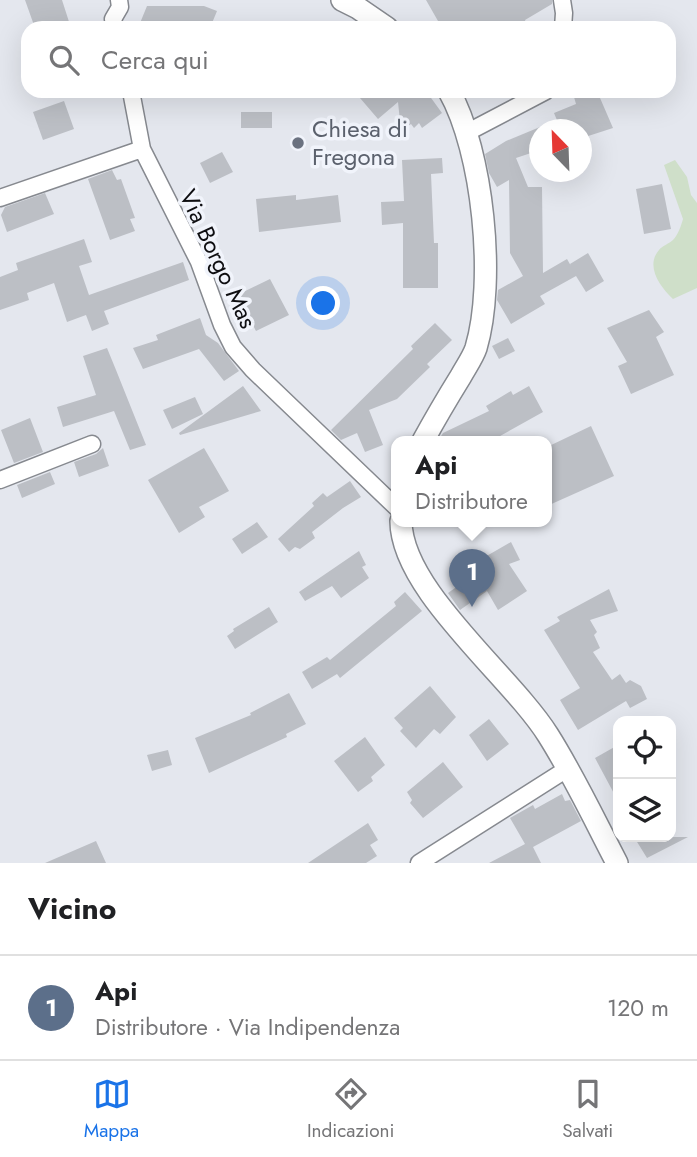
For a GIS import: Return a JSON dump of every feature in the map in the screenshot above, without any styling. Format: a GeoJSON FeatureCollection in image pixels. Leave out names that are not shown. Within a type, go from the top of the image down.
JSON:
{"type":"FeatureCollection","features":[{"type":"Feature","properties":{"kind":"main road"},"geometry":{"type":"LineString","coordinates":[[342,0],[377,21]]}},
{"type":"Feature","properties":{"kind":"main road"},"geometry":{"type":"LineString","coordinates":[[426,436],[475,351],[486,297],[480,199],[468,132],[453,98]]}},
{"type":"Feature","properties":{"kind":"main road"},"geometry":{"type":"LineString","coordinates":[[401,527],[415,568],[436,603],[527,704],[549,736],[617,863]]}},
{"type":"Feature","properties":{"kind":"street"},"geometry":{"type":"LineString","coordinates":[[113,21],[120,7],[119,0]]}},
{"type":"Feature","properties":{"kind":"street"},"geometry":{"type":"LineString","coordinates":[[562,0],[564,21]]}},
{"type":"Feature","properties":{"kind":"street","name":"Via Borgo Mas"},"geometry":{"type":"LineString","coordinates":[[132,98],[142,149],[194,252],[233,347],[253,370],[391,502]]}},
{"type":"Feature","properties":{"kind":"street"},"geometry":{"type":"LineString","coordinates":[[468,132],[533,98]]}},
{"type":"Feature","properties":{"kind":"street"},"geometry":{"type":"LineString","coordinates":[[0,198],[142,149]]}},
{"type":"Feature","properties":{"kind":"street"},"geometry":{"type":"LineString","coordinates":[[0,480],[92,444]]}},
{"type":"Feature","properties":{"kind":"street"},"geometry":{"type":"LineString","coordinates":[[419,863],[567,769]]}},
{"type":"Feature","properties":{"kind":"green space"},"geometry":{"type":"Polygon","coordinates":[[[675,160],[687,177],[691,195],[697,203],[697,288],[673,299],[659,282],[653,263],[659,250],[676,236],[683,219],[664,165],[675,160]]]}},
{"type":"Feature","properties":{"kind":"building"},"geometry":{"type":"Polygon","coordinates":[[[25,0],[62,0],[69,21],[32,21],[25,0]]]}},
{"type":"Feature","properties":{"kind":"building"},"geometry":{"type":"Polygon","coordinates":[[[426,0],[552,0],[552,4],[525,21],[438,21],[426,0]]]}},
{"type":"Feature","properties":{"kind":"building"},"geometry":{"type":"Polygon","coordinates":[[[147,6],[204,6],[217,11],[213,21],[141,21],[147,6]]]}},
{"type":"Feature","properties":{"kind":"building"},"geometry":{"type":"Polygon","coordinates":[[[360,98],[431,98],[442,113],[422,128],[419,123],[414,128],[411,124],[401,131],[398,102],[378,119],[360,98]]]}},
{"type":"Feature","properties":{"kind":"building"},"geometry":{"type":"Polygon","coordinates":[[[574,98],[600,98],[613,128],[592,135],[592,119],[556,119],[554,113],[576,104],[574,98]]]}},
{"type":"Feature","properties":{"kind":"building"},"geometry":{"type":"Polygon","coordinates":[[[64,101],[74,129],[43,140],[33,112],[64,101]]]}},
{"type":"Feature","properties":{"kind":"building"},"geometry":{"type":"Polygon","coordinates":[[[241,112],[272,112],[272,128],[241,128],[241,112]]]}},
{"type":"Feature","properties":{"kind":"building"},"geometry":{"type":"Polygon","coordinates":[[[529,132],[529,154],[516,158],[528,187],[542,187],[543,273],[567,259],[571,266],[570,264],[588,253],[604,281],[586,292],[576,276],[540,296],[545,304],[511,324],[497,300],[498,290],[523,276],[510,253],[509,180],[497,187],[489,173],[485,154],[529,132]]]}},
{"type":"Feature","properties":{"kind":"building"},"geometry":{"type":"Polygon","coordinates":[[[222,152],[233,172],[210,183],[200,163],[222,152]]]}},
{"type":"Feature","properties":{"kind":"building"},"geometry":{"type":"Polygon","coordinates":[[[442,158],[443,173],[431,174],[434,243],[438,243],[438,288],[403,288],[403,223],[382,225],[381,202],[404,201],[402,160],[442,158]]]}},
{"type":"Feature","properties":{"kind":"building"},"geometry":{"type":"Polygon","coordinates":[[[112,170],[117,180],[121,179],[135,218],[130,219],[135,231],[110,240],[88,179],[112,170]]]}},
{"type":"Feature","properties":{"kind":"building"},"geometry":{"type":"Polygon","coordinates":[[[662,184],[671,229],[644,234],[636,189],[662,184]]]}},
{"type":"Feature","properties":{"kind":"building"},"geometry":{"type":"Polygon","coordinates":[[[45,193],[54,214],[7,232],[1,215],[5,207],[45,193]]]}},
{"type":"Feature","properties":{"kind":"building"},"geometry":{"type":"Polygon","coordinates":[[[296,195],[296,200],[338,195],[341,222],[259,232],[256,199],[296,195]]]}},
{"type":"Feature","properties":{"kind":"building"},"geometry":{"type":"Polygon","coordinates":[[[84,239],[92,262],[79,266],[89,295],[183,262],[189,280],[104,311],[109,324],[92,331],[86,315],[67,322],[54,283],[27,293],[29,300],[0,310],[0,277],[18,270],[16,263],[84,239]]]}},
{"type":"Feature","properties":{"kind":"building"},"geometry":{"type":"Polygon","coordinates":[[[270,279],[289,315],[256,331],[237,295],[270,279]]]}},
{"type":"Feature","properties":{"kind":"building"},"geometry":{"type":"Polygon","coordinates":[[[649,310],[664,332],[656,337],[674,375],[631,394],[618,366],[627,362],[607,328],[649,310]]]}},
{"type":"Feature","properties":{"kind":"building"},"geometry":{"type":"Polygon","coordinates":[[[200,318],[206,335],[218,343],[239,371],[224,381],[199,349],[143,369],[133,348],[158,340],[156,335],[200,318]]]}},
{"type":"Feature","properties":{"kind":"building"},"geometry":{"type":"Polygon","coordinates":[[[435,323],[452,340],[427,364],[430,367],[397,399],[369,410],[383,445],[365,452],[357,433],[341,440],[331,430],[413,349],[411,346],[435,323]]]}},
{"type":"Feature","properties":{"kind":"building"},"geometry":{"type":"Polygon","coordinates":[[[508,338],[515,351],[499,359],[492,346],[508,338]]]}},
{"type":"Feature","properties":{"kind":"building"},"geometry":{"type":"Polygon","coordinates":[[[107,348],[146,445],[130,450],[114,411],[63,427],[57,407],[96,395],[83,356],[107,348]]]}},
{"type":"Feature","properties":{"kind":"building"},"geometry":{"type":"Polygon","coordinates":[[[243,386],[261,411],[180,435],[179,433],[243,386]]]}},
{"type":"Feature","properties":{"kind":"building"},"geometry":{"type":"Polygon","coordinates":[[[529,386],[543,412],[500,436],[441,436],[489,411],[486,406],[511,391],[513,395],[529,386]]]}},
{"type":"Feature","properties":{"kind":"building"},"geometry":{"type":"Polygon","coordinates":[[[195,397],[203,414],[172,429],[163,410],[195,397]]]}},
{"type":"Feature","properties":{"kind":"building"},"geometry":{"type":"Polygon","coordinates":[[[30,418],[43,452],[14,463],[1,430],[30,418]]]}},
{"type":"Feature","properties":{"kind":"building"},"geometry":{"type":"Polygon","coordinates":[[[591,426],[614,476],[552,504],[552,445],[591,426]]]}},
{"type":"Feature","properties":{"kind":"building"},"geometry":{"type":"Polygon","coordinates":[[[103,448],[109,466],[79,477],[74,462],[96,454],[103,448]]]}},
{"type":"Feature","properties":{"kind":"building"},"geometry":{"type":"Polygon","coordinates":[[[204,448],[229,491],[199,507],[205,517],[179,533],[148,480],[204,448]]]}},
{"type":"Feature","properties":{"kind":"building"},"geometry":{"type":"Polygon","coordinates":[[[50,472],[55,484],[22,498],[17,485],[50,472]]]}},
{"type":"Feature","properties":{"kind":"building"},"geometry":{"type":"Polygon","coordinates":[[[350,481],[361,497],[312,532],[315,538],[300,549],[295,547],[289,552],[278,539],[314,506],[312,503],[323,493],[327,497],[350,481]]]}},
{"type":"Feature","properties":{"kind":"building"},"geometry":{"type":"Polygon","coordinates":[[[257,522],[268,537],[242,554],[232,539],[257,522]]]}},
{"type":"Feature","properties":{"kind":"building"},"geometry":{"type":"Polygon","coordinates":[[[511,542],[520,560],[509,564],[527,591],[498,610],[487,591],[460,610],[448,593],[476,573],[471,565],[511,542]]]}},
{"type":"Feature","properties":{"kind":"building"},"geometry":{"type":"Polygon","coordinates":[[[359,551],[366,565],[362,567],[369,578],[341,598],[332,586],[305,601],[299,592],[359,551]]]}},
{"type":"Feature","properties":{"kind":"building"},"geometry":{"type":"Polygon","coordinates":[[[609,589],[618,611],[590,620],[597,632],[594,635],[600,648],[593,652],[612,680],[620,674],[626,683],[630,680],[641,686],[647,699],[630,708],[626,701],[578,730],[560,700],[580,688],[544,630],[560,621],[557,617],[609,589]]]}},
{"type":"Feature","properties":{"kind":"building"},"geometry":{"type":"Polygon","coordinates":[[[405,592],[422,611],[340,678],[337,674],[312,689],[302,672],[327,657],[330,660],[396,606],[394,602],[405,592]]]}},
{"type":"Feature","properties":{"kind":"building"},"geometry":{"type":"Polygon","coordinates":[[[269,607],[278,622],[235,649],[227,636],[233,629],[269,607]]]}},
{"type":"Feature","properties":{"kind":"building"},"geometry":{"type":"Polygon","coordinates":[[[430,686],[456,717],[440,734],[434,729],[416,748],[400,731],[403,728],[394,718],[430,686]]]}},
{"type":"Feature","properties":{"kind":"building"},"geometry":{"type":"Polygon","coordinates":[[[289,693],[306,724],[286,734],[287,737],[209,773],[195,738],[251,715],[250,713],[289,693]]]}},
{"type":"Feature","properties":{"kind":"building"},"geometry":{"type":"Polygon","coordinates":[[[489,719],[509,744],[487,761],[469,735],[489,719]]]}},
{"type":"Feature","properties":{"kind":"building"},"geometry":{"type":"Polygon","coordinates":[[[365,737],[385,765],[371,777],[373,781],[358,792],[334,761],[365,737]]]}},
{"type":"Feature","properties":{"kind":"building"},"geometry":{"type":"Polygon","coordinates":[[[613,748],[613,792],[595,758],[613,748]]]}},
{"type":"Feature","properties":{"kind":"building"},"geometry":{"type":"Polygon","coordinates":[[[168,750],[172,765],[152,771],[147,755],[168,750]]]}},
{"type":"Feature","properties":{"kind":"building"},"geometry":{"type":"Polygon","coordinates":[[[443,762],[463,787],[423,818],[410,803],[412,800],[407,792],[443,762]]]}},
{"type":"Feature","properties":{"kind":"building"},"geometry":{"type":"Polygon","coordinates":[[[562,794],[565,801],[570,800],[581,821],[533,847],[541,863],[489,863],[525,844],[510,818],[533,805],[535,809],[562,794]]]}},
{"type":"Feature","properties":{"kind":"building"},"geometry":{"type":"Polygon","coordinates":[[[368,823],[378,840],[370,845],[377,856],[366,863],[308,863],[368,823]]]}},
{"type":"Feature","properties":{"kind":"building"},"geometry":{"type":"Polygon","coordinates":[[[676,837],[688,837],[647,858],[637,842],[676,842],[676,837]]]}},
{"type":"Feature","properties":{"kind":"building"},"geometry":{"type":"Polygon","coordinates":[[[96,841],[106,863],[45,863],[96,841]]]}},
{"type":"Feature","properties":{"kind":"place","name":"Chiesa di Fregona"},"geometry":{"type":"Point","coordinates":[298,143]}},
{"type":"Feature","properties":{"kind":"place","name":"Api"},"geometry":{"type":"Point","coordinates":[472,607]}}]}
